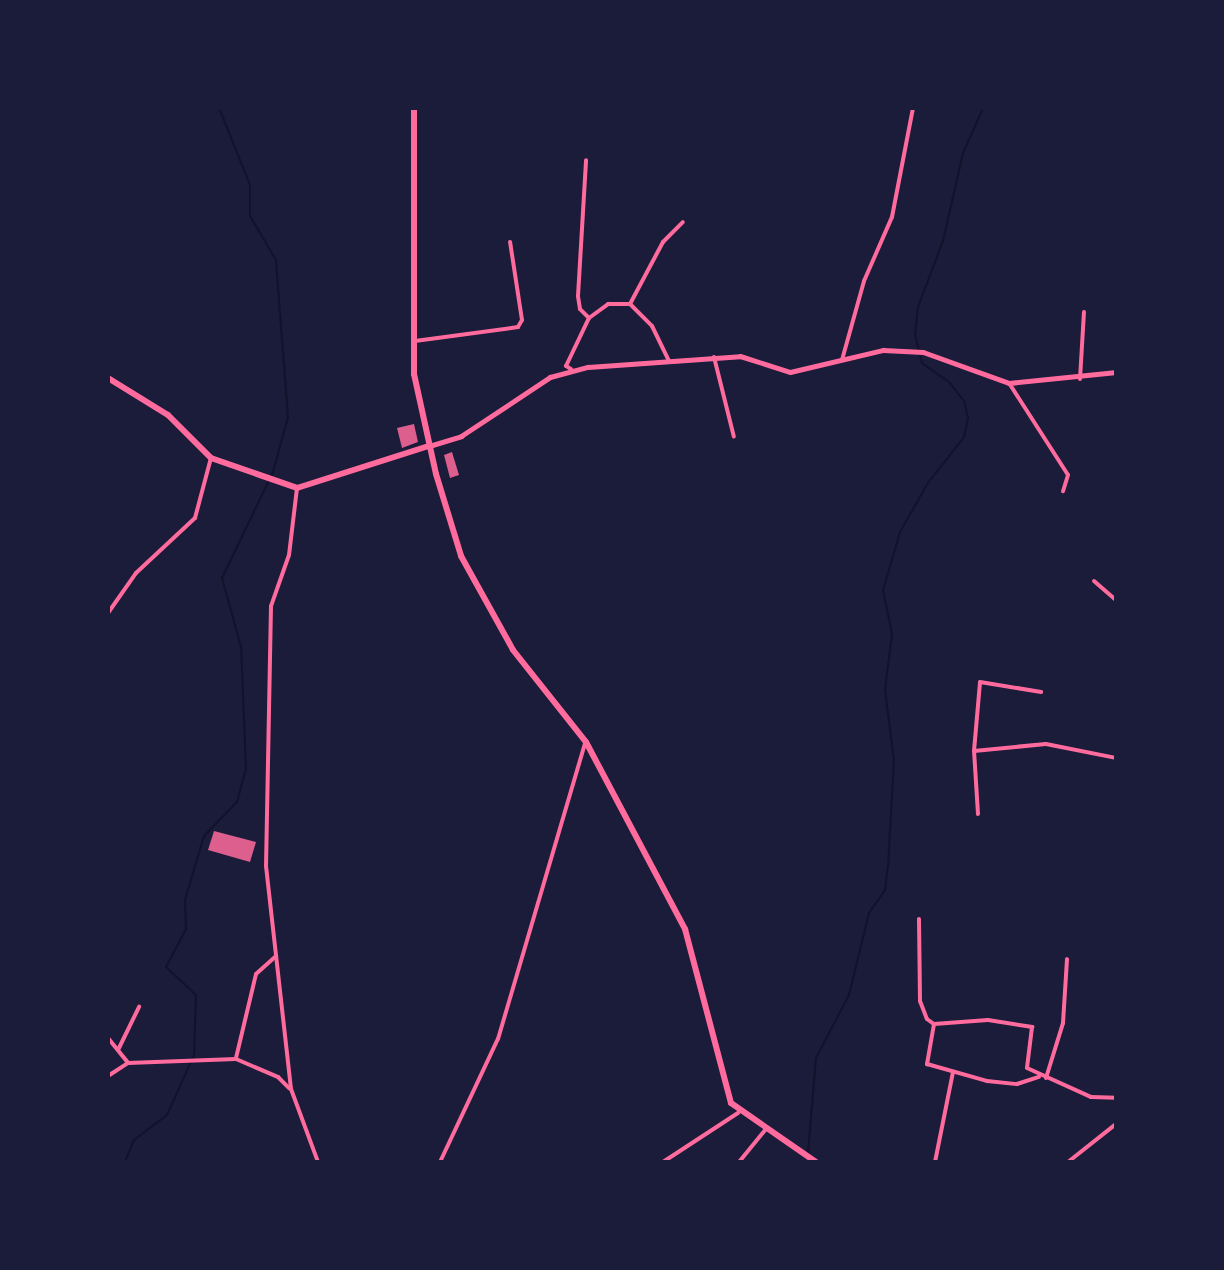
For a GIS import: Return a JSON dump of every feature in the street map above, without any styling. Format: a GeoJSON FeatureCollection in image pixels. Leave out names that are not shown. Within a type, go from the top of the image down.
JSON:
{"type":"FeatureCollection","features":[{"type":"Feature","properties":{"kind":"main road"},"geometry":{"type":"LineString","coordinates":[[414,108],[412,341],[429,446],[446,515],[472,581],[513,650],[586,742],[694,949],[723,1089],[738,1113],[814,1161]]}},
{"type":"Feature","properties":{"kind":"main road"},"geometry":{"type":"LineString","coordinates":[[108,378],[168,415],[211,458],[269,481],[297,488],[429,446]]}},
{"type":"Feature","properties":{"kind":"street"},"geometry":{"type":"LineString","coordinates":[[842,360],[864,281],[892,217],[913,108]]}},
{"type":"Feature","properties":{"kind":"street"},"geometry":{"type":"LineString","coordinates":[[586,160],[578,296],[580,309],[589,318]]}},
{"type":"Feature","properties":{"kind":"street"},"geometry":{"type":"LineString","coordinates":[[630,304],[663,242],[683,222]]}},
{"type":"Feature","properties":{"kind":"street"},"geometry":{"type":"LineString","coordinates":[[412,341],[518,327],[522,320],[510,242]]}},
{"type":"Feature","properties":{"kind":"street"},"geometry":{"type":"LineString","coordinates":[[571,369],[566,366],[589,318],[608,304],[630,304],[652,326],[668,359]]}},
{"type":"Feature","properties":{"kind":"street"},"geometry":{"type":"LineString","coordinates":[[1080,379],[1084,312]]}},
{"type":"Feature","properties":{"kind":"street"},"geometry":{"type":"LineString","coordinates":[[429,446],[461,436],[550,377],[571,369],[668,359],[740,356],[790,372],[883,350],[909,350],[1009,383],[1080,379],[1116,372]]}},
{"type":"Feature","properties":{"kind":"street"},"geometry":{"type":"LineString","coordinates":[[714,357],[734,437]]}},
{"type":"Feature","properties":{"kind":"street"},"geometry":{"type":"LineString","coordinates":[[1009,383],[1068,475],[1063,491]]}},
{"type":"Feature","properties":{"kind":"street"},"geometry":{"type":"LineString","coordinates":[[108,613],[136,573],[195,518],[211,458]]}},
{"type":"Feature","properties":{"kind":"street"},"geometry":{"type":"LineString","coordinates":[[297,488],[284,576],[271,606],[266,866],[291,1089],[318,1162]]}},
{"type":"Feature","properties":{"kind":"street"},"geometry":{"type":"LineString","coordinates":[[1094,581],[1116,600]]}},
{"type":"Feature","properties":{"kind":"street"},"geometry":{"type":"LineString","coordinates":[[978,814],[974,751],[980,682],[1041,692]]}},
{"type":"Feature","properties":{"kind":"street"},"geometry":{"type":"LineString","coordinates":[[440,1162],[507,1014],[586,742]]}},
{"type":"Feature","properties":{"kind":"street"},"geometry":{"type":"LineString","coordinates":[[974,751],[1046,744],[1116,758]]}},
{"type":"Feature","properties":{"kind":"street"},"geometry":{"type":"LineString","coordinates":[[919,919],[920,1001],[934,1024],[927,1064],[1017,1084],[1046,1078],[1091,1097],[1116,1098]]}},
{"type":"Feature","properties":{"kind":"street"},"geometry":{"type":"LineString","coordinates":[[236,1059],[256,974],[276,956]]}},
{"type":"Feature","properties":{"kind":"street"},"geometry":{"type":"LineString","coordinates":[[1046,1078],[1063,1023],[1067,959]]}},
{"type":"Feature","properties":{"kind":"street"},"geometry":{"type":"LineString","coordinates":[[119,1048],[139,1007]]}},
{"type":"Feature","properties":{"kind":"street"},"geometry":{"type":"LineString","coordinates":[[934,1024],[988,1020],[1034,1030],[1026,1061],[1039,1077]]}},
{"type":"Feature","properties":{"kind":"street"},"geometry":{"type":"LineString","coordinates":[[108,1038],[128,1063]]}},
{"type":"Feature","properties":{"kind":"street"},"geometry":{"type":"LineString","coordinates":[[108,1076],[128,1063],[236,1059],[278,1077],[291,1089]]}},
{"type":"Feature","properties":{"kind":"street"},"geometry":{"type":"LineString","coordinates":[[935,1162],[953,1072]]}},
{"type":"Feature","properties":{"kind":"street"},"geometry":{"type":"LineString","coordinates":[[663,1162],[738,1113]]}},
{"type":"Feature","properties":{"kind":"street"},"geometry":{"type":"LineString","coordinates":[[1068,1162],[1116,1124]]}},
{"type":"Feature","properties":{"kind":"street"},"geometry":{"type":"LineString","coordinates":[[739,1162],[766,1129]]}},
{"type":"Feature","properties":{"kind":"building"},"geometry":{"type":"Polygon","coordinates":[[[414,424],[418,442],[402,448],[397,428],[414,424]]]}},
{"type":"Feature","properties":{"kind":"building"},"geometry":{"type":"Polygon","coordinates":[[[452,452],[459,475],[450,478],[444,455],[452,452]]]}},
{"type":"Feature","properties":{"kind":"building"},"geometry":{"type":"Polygon","coordinates":[[[214,831],[256,842],[250,862],[208,850],[214,831]]]}},
{"type":"Feature","properties":{"kind":"waterway"},"geometry":{"type":"LineString","coordinates":[[125,1162],[134,1140],[167,1115],[194,1055],[196,995],[166,967],[186,929],[185,900],[204,836],[237,802],[246,769],[241,647],[222,578],[273,472],[288,417],[276,260],[250,216],[250,185],[219,108]]}},
{"type":"Feature","properties":{"kind":"waterway"},"geometry":{"type":"LineString","coordinates":[[808,1153],[816,1058],[849,995],[869,913],[885,890],[894,761],[885,690],[892,634],[883,590],[900,532],[928,483],[964,437],[968,418],[964,401],[949,382],[922,363],[915,335],[918,307],[943,241],[963,153],[983,108]]}}]}
